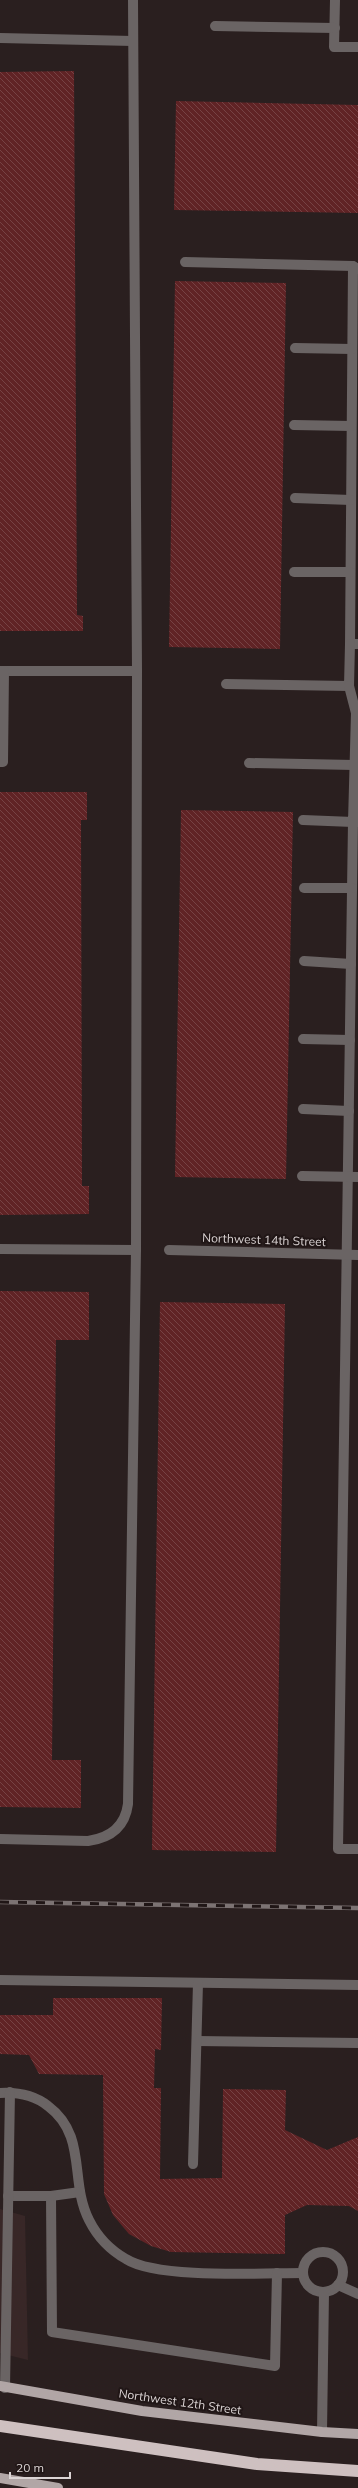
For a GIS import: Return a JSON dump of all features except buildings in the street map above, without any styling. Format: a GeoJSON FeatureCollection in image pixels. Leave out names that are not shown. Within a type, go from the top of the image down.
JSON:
{"type":"FeatureCollection","features":[{"type":"Feature","properties":{"kind":"highway"},"geometry":{"type":"LineString","coordinates":[[0,2426],[257,2464],[358,2471]]}},
{"type":"Feature","properties":{"kind":"main road","name":"Northwest 12th Street"},"geometry":{"type":"LineString","coordinates":[[3,2387],[142,2411],[322,2432],[358,2434]]}},
{"type":"Feature","properties":{"kind":"main road"},"geometry":{"type":"LineString","coordinates":[[0,2478],[58,2488]]}},
{"type":"Feature","properties":{"kind":"street"},"geometry":{"type":"LineString","coordinates":[[0,1839],[88,1842],[99,1840],[109,1836],[118,1828],[127,1813],[136,1250],[137,671],[133,0]]}},
{"type":"Feature","properties":{"kind":"street"},"geometry":{"type":"LineString","coordinates":[[335,0],[334,47],[358,47]]}},
{"type":"Feature","properties":{"kind":"street"},"geometry":{"type":"LineString","coordinates":[[215,26],[335,28]]}},
{"type":"Feature","properties":{"kind":"street"},"geometry":{"type":"LineString","coordinates":[[0,38],[133,41]]}},
{"type":"Feature","properties":{"kind":"street"},"geometry":{"type":"LineString","coordinates":[[186,262],[355,267],[352,349],[350,572],[354,644],[349,686],[356,713],[349,1110],[353,1177],[347,1255],[338,1848],[358,1849]]}},
{"type":"Feature","properties":{"kind":"street"},"geometry":{"type":"LineString","coordinates":[[295,348],[352,349]]}},
{"type":"Feature","properties":{"kind":"street"},"geometry":{"type":"LineString","coordinates":[[294,425],[351,426]]}},
{"type":"Feature","properties":{"kind":"street"},"geometry":{"type":"LineString","coordinates":[[295,498],[351,500]]}},
{"type":"Feature","properties":{"kind":"street"},"geometry":{"type":"LineString","coordinates":[[294,572],[350,572]]}},
{"type":"Feature","properties":{"kind":"street"},"geometry":{"type":"LineString","coordinates":[[0,762],[3,762],[2,671],[137,671]]}},
{"type":"Feature","properties":{"kind":"street"},"geometry":{"type":"LineString","coordinates":[[226,684],[349,686]]}},
{"type":"Feature","properties":{"kind":"street"},"geometry":{"type":"LineString","coordinates":[[249,763],[354,766]]}},
{"type":"Feature","properties":{"kind":"street"},"geometry":{"type":"LineString","coordinates":[[304,820],[355,822]]}},
{"type":"Feature","properties":{"kind":"street"},"geometry":{"type":"LineString","coordinates":[[304,888],[352,888]]}},
{"type":"Feature","properties":{"kind":"street"},"geometry":{"type":"LineString","coordinates":[[304,961],[351,964]]}},
{"type":"Feature","properties":{"kind":"street"},"geometry":{"type":"LineString","coordinates":[[303,1039],[350,1040]]}},
{"type":"Feature","properties":{"kind":"street"},"geometry":{"type":"LineString","coordinates":[[303,1109],[349,1110]]}},
{"type":"Feature","properties":{"kind":"street"},"geometry":{"type":"LineString","coordinates":[[302,1176],[353,1177]]}},
{"type":"Feature","properties":{"kind":"street"},"geometry":{"type":"LineString","coordinates":[[0,1249],[136,1250]]}},
{"type":"Feature","properties":{"kind":"street","name":"Northwest 14th Street"},"geometry":{"type":"LineString","coordinates":[[169,1250],[358,1255]]}},
{"type":"Feature","properties":{"kind":"street"},"geometry":{"type":"LineString","coordinates":[[0,1980],[358,1985]]}},
{"type":"Feature","properties":{"kind":"street"},"geometry":{"type":"LineString","coordinates":[[193,2164],[198,1983]]}},
{"type":"Feature","properties":{"kind":"street"},"geometry":{"type":"LineString","coordinates":[[197,2041],[358,2043]]}},
{"type":"Feature","properties":{"kind":"street"},"geometry":{"type":"LineString","coordinates":[[3,2387],[4,2229],[8,2196],[5,2092],[18,2092],[40,2100],[58,2114],[71,2133],[76,2156],[80,2192],[89,2219],[104,2242],[126,2260],[152,2270],[303,2273]]}},
{"type":"Feature","properties":{"kind":"street"},"geometry":{"type":"LineString","coordinates":[[8,2196],[51,2196],[80,2192]]}},
{"type":"Feature","properties":{"kind":"street"},"geometry":{"type":"LineString","coordinates":[[51,2196],[52,2332],[275,2366],[277,2273]]}},
{"type":"Feature","properties":{"kind":"street"},"geometry":{"type":"LineString","coordinates":[[329,2252],[336,2256],[343,2270],[338,2285],[332,2290],[324,2292],[310,2287],[303,2273],[308,2258],[314,2254],[329,2252]]}},
{"type":"Feature","properties":{"kind":"street"},"geometry":{"type":"LineString","coordinates":[[338,2285],[358,2294]]}},
{"type":"Feature","properties":{"kind":"street"},"geometry":{"type":"LineString","coordinates":[[322,2432],[324,2292]]}},
{"type":"Feature","properties":{"kind":"shaded area"},"geometry":{"type":"Polygon","coordinates":[[[0,2209],[25,2216],[28,2360],[0,2353],[0,2209]]]}},
{"type":"Feature","properties":{"kind":"railway"},"geometry":{"type":"LineString","coordinates":[[0,1902],[358,1908]]}}]}
